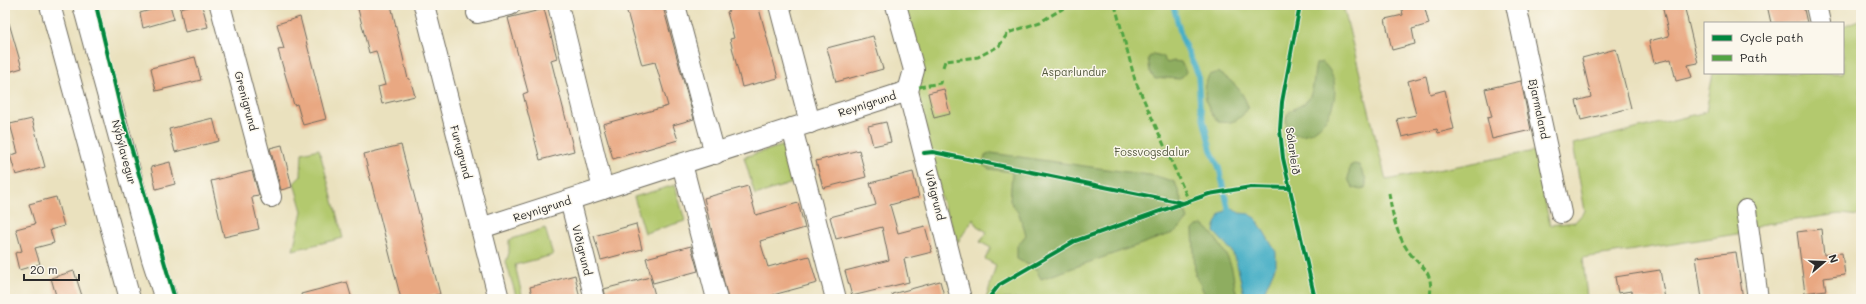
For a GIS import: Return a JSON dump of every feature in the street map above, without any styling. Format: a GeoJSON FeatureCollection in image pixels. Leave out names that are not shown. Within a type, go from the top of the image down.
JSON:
{"type":"FeatureCollection","features":[{"type":"Feature","properties":{"kind":"main road","name":"Nýbýlavegur"},"geometry":{"type":"LineString","coordinates":[[84,5],[152,259],[166,299]]}},
{"type":"Feature","properties":{"kind":"street"},"geometry":{"type":"LineString","coordinates":[[50,5],[130,299]]}},
{"type":"Feature","properties":{"kind":"street","name":"Grenigrund"},"geometry":{"type":"LineString","coordinates":[[220,5],[271,198]]}},
{"type":"Feature","properties":{"kind":"street","name":"Furugrund"},"geometry":{"type":"LineString","coordinates":[[424,5],[499,299]]}},
{"type":"Feature","properties":{"kind":"street"},"geometry":{"type":"LineString","coordinates":[[477,13],[510,5]]}},
{"type":"Feature","properties":{"kind":"street"},"geometry":{"type":"LineString","coordinates":[[558,5],[603,189]]}},
{"type":"Feature","properties":{"kind":"street"},"geometry":{"type":"LineString","coordinates":[[675,5],[715,154]]}},
{"type":"Feature","properties":{"kind":"street"},"geometry":{"type":"LineString","coordinates":[[779,5],[801,125],[836,299]]}},
{"type":"Feature","properties":{"kind":"street","name":"Reynigrund"},"geometry":{"type":"LineString","coordinates":[[481,228],[908,91],[914,70],[896,5]]}},
{"type":"Feature","properties":{"kind":"street","name":"Bjarmaland"},"geometry":{"type":"LineString","coordinates":[[1516,5],[1561,213]]}},
{"type":"Feature","properties":{"kind":"street"},"geometry":{"type":"LineString","coordinates":[[1816,5],[1820,22]]}},
{"type":"Feature","properties":{"kind":"street","name":"Víðigrund"},"geometry":{"type":"LineString","coordinates":[[908,91],[961,299]]}},
{"type":"Feature","properties":{"kind":"street"},"geometry":{"type":"LineString","coordinates":[[682,164],[717,299]]}},
{"type":"Feature","properties":{"kind":"street","name":"Víðigrund"},"geometry":{"type":"LineString","coordinates":[[570,200],[595,299]]}},
{"type":"Feature","properties":{"kind":"street"},"geometry":{"type":"LineString","coordinates":[[1746,210],[1758,299]]}},
{"type":"Feature","properties":{"kind":"green space","name":"Fossvogsdalur"},"geometry":{"type":"Polygon","coordinates":[[[901,5],[1343,5],[1386,180],[1534,151],[1550,225],[1575,222],[1585,211],[1573,144],[1706,112],[1713,74],[1844,74],[1844,26],[1861,19],[1861,216],[1840,214],[1765,224],[1737,234],[1583,258],[1587,299],[986,299],[996,265],[985,259],[991,248],[980,242],[987,232],[977,226],[973,219],[958,242],[924,153],[901,5]]]}},
{"type":"Feature","properties":{"kind":"green space"},"geometry":{"type":"Polygon","coordinates":[[[1153,54],[1162,56],[1167,63],[1174,61],[1181,62],[1186,72],[1180,79],[1155,79],[1150,72],[1148,58],[1153,54]]]}},
{"type":"Feature","properties":{"kind":"green space"},"geometry":{"type":"Polygon","coordinates":[[[1322,62],[1330,72],[1334,84],[1334,98],[1331,111],[1324,122],[1314,130],[1303,135],[1289,133],[1286,124],[1288,113],[1309,98],[1312,90],[1316,64],[1322,62]]]}},
{"type":"Feature","properties":{"kind":"green space"},"geometry":{"type":"Polygon","coordinates":[[[1218,72],[1237,87],[1248,107],[1239,118],[1232,122],[1218,122],[1210,111],[1206,100],[1205,88],[1209,75],[1218,72]]]}},
{"type":"Feature","properties":{"kind":"green space"},"geometry":{"type":"Polygon","coordinates":[[[785,145],[796,182],[755,195],[744,157],[785,145]]]}},
{"type":"Feature","properties":{"kind":"green space"},"geometry":{"type":"Polygon","coordinates":[[[319,149],[343,238],[293,250],[302,211],[294,183],[301,176],[302,153],[319,149]]]}},
{"type":"Feature","properties":{"kind":"green space"},"geometry":{"type":"Polygon","coordinates":[[[991,153],[1156,176],[1175,182],[1188,219],[1176,232],[1041,279],[1036,269],[1017,259],[1017,246],[1026,235],[1019,214],[1010,201],[1012,172],[989,169],[983,165],[985,156],[991,153]]]}},
{"type":"Feature","properties":{"kind":"green space"},"geometry":{"type":"Polygon","coordinates":[[[1354,164],[1359,165],[1366,179],[1366,187],[1361,190],[1352,187],[1348,179],[1350,166],[1354,164]]]}},
{"type":"Feature","properties":{"kind":"green space"},"geometry":{"type":"Polygon","coordinates":[[[675,185],[685,221],[645,233],[634,197],[675,185]]]}},
{"type":"Feature","properties":{"kind":"green space"},"geometry":{"type":"Polygon","coordinates":[[[1203,225],[1215,238],[1227,256],[1239,299],[1207,299],[1195,274],[1193,230],[1197,226],[1203,225]]]}},
{"type":"Feature","properties":{"kind":"green space"},"geometry":{"type":"Polygon","coordinates":[[[545,228],[553,255],[515,265],[523,299],[517,299],[506,262],[509,253],[509,240],[545,228]]]}},
{"type":"Feature","properties":{"kind":"water"},"geometry":{"type":"Polygon","coordinates":[[[1233,208],[1239,213],[1250,214],[1257,220],[1276,252],[1276,265],[1261,299],[1245,299],[1236,260],[1231,250],[1214,232],[1221,213],[1233,208]]]}},
{"type":"Feature","properties":{"kind":"building"},"geometry":{"type":"Polygon","coordinates":[[[152,5],[170,5],[174,19],[143,28],[140,13],[154,9],[152,5]]]}},
{"type":"Feature","properties":{"kind":"building"},"geometry":{"type":"Polygon","coordinates":[[[192,5],[202,5],[208,27],[185,32],[180,8],[192,5]]]}},
{"type":"Feature","properties":{"kind":"building"},"geometry":{"type":"Polygon","coordinates":[[[357,5],[391,5],[408,79],[410,79],[415,96],[382,104],[378,87],[385,85],[376,51],[369,53],[357,5]]]}},
{"type":"Feature","properties":{"kind":"building"},"geometry":{"type":"Polygon","coordinates":[[[635,5],[653,5],[654,10],[663,7],[694,119],[673,125],[678,140],[613,159],[603,124],[668,106],[655,62],[642,65],[626,8],[635,5]]]}},
{"type":"Feature","properties":{"kind":"building"},"geometry":{"type":"Polygon","coordinates":[[[728,5],[758,5],[778,78],[742,87],[730,39],[734,38],[727,12],[729,11],[728,5]]]}},
{"type":"Feature","properties":{"kind":"building"},"geometry":{"type":"Polygon","coordinates":[[[1401,5],[1424,5],[1429,24],[1412,29],[1415,44],[1392,50],[1385,19],[1403,15],[1401,5]]]}},
{"type":"Feature","properties":{"kind":"building"},"geometry":{"type":"Polygon","coordinates":[[[1662,5],[1684,5],[1698,63],[1688,65],[1692,77],[1676,81],[1671,59],[1654,63],[1649,41],[1669,36],[1662,5]]]}},
{"type":"Feature","properties":{"kind":"building"},"geometry":{"type":"Polygon","coordinates":[[[1767,5],[1803,5],[1807,22],[1771,22],[1767,5]]]}},
{"type":"Feature","properties":{"kind":"building"},"geometry":{"type":"Polygon","coordinates":[[[544,9],[557,58],[551,60],[574,151],[540,160],[523,94],[528,92],[508,18],[544,9]]]}},
{"type":"Feature","properties":{"kind":"building"},"geometry":{"type":"Polygon","coordinates":[[[300,17],[326,119],[303,125],[297,104],[294,105],[278,50],[284,49],[277,24],[300,17]]]}},
{"type":"Feature","properties":{"kind":"building"},"geometry":{"type":"Polygon","coordinates":[[[9,23],[22,68],[5,73],[5,24],[9,23]]]}},
{"type":"Feature","properties":{"kind":"building"},"geometry":{"type":"Polygon","coordinates":[[[873,36],[883,69],[836,82],[827,48],[873,36]]]}},
{"type":"Feature","properties":{"kind":"building"},"geometry":{"type":"Polygon","coordinates":[[[1616,49],[1631,108],[1581,120],[1576,101],[1591,97],[1582,58],[1616,49]]]}},
{"type":"Feature","properties":{"kind":"building"},"geometry":{"type":"Polygon","coordinates":[[[195,57],[201,80],[156,91],[151,68],[195,57]]]}},
{"type":"Feature","properties":{"kind":"building"},"geometry":{"type":"Polygon","coordinates":[[[1426,76],[1430,94],[1445,90],[1454,129],[1438,133],[1437,129],[1402,137],[1397,119],[1416,115],[1408,81],[1426,76]]]}},
{"type":"Feature","properties":{"kind":"building"},"geometry":{"type":"Polygon","coordinates":[[[1521,81],[1531,130],[1492,139],[1487,118],[1492,117],[1485,89],[1521,81]]]}},
{"type":"Feature","properties":{"kind":"building"},"geometry":{"type":"Polygon","coordinates":[[[944,89],[950,114],[934,118],[928,93],[944,89]]]}},
{"type":"Feature","properties":{"kind":"building"},"geometry":{"type":"Polygon","coordinates":[[[213,118],[219,141],[175,152],[169,129],[213,118]]]}},
{"type":"Feature","properties":{"kind":"building"},"geometry":{"type":"Polygon","coordinates":[[[32,119],[45,167],[16,175],[10,155],[18,153],[10,124],[32,119]]]}},
{"type":"Feature","properties":{"kind":"building"},"geometry":{"type":"Polygon","coordinates":[[[886,122],[891,142],[873,146],[868,126],[886,122]]]}},
{"type":"Feature","properties":{"kind":"building"},"geometry":{"type":"Polygon","coordinates":[[[282,145],[292,187],[281,190],[270,148],[282,145]]]}},
{"type":"Feature","properties":{"kind":"building"},"geometry":{"type":"Polygon","coordinates":[[[401,145],[440,294],[420,299],[401,299],[364,154],[401,145]]]}},
{"type":"Feature","properties":{"kind":"building"},"geometry":{"type":"Polygon","coordinates":[[[859,150],[866,177],[823,188],[816,161],[859,150]]]}},
{"type":"Feature","properties":{"kind":"building"},"geometry":{"type":"Polygon","coordinates":[[[170,162],[175,184],[156,189],[151,167],[170,162]]]}},
{"type":"Feature","properties":{"kind":"building"},"geometry":{"type":"Polygon","coordinates":[[[252,171],[259,195],[252,196],[252,199],[259,229],[224,237],[211,181],[252,171]]]}},
{"type":"Feature","properties":{"kind":"building"},"geometry":{"type":"Polygon","coordinates":[[[913,172],[919,197],[890,205],[898,233],[925,226],[932,252],[904,259],[909,282],[852,296],[845,271],[889,260],[882,227],[836,239],[830,217],[876,205],[870,183],[913,172]]]}},
{"type":"Feature","properties":{"kind":"building"},"geometry":{"type":"Polygon","coordinates":[[[748,186],[756,215],[798,203],[805,228],[760,241],[768,267],[809,256],[817,283],[773,295],[774,299],[728,299],[704,198],[748,186]]]}},
{"type":"Feature","properties":{"kind":"building"},"geometry":{"type":"Polygon","coordinates":[[[56,197],[64,226],[50,230],[54,243],[35,248],[40,264],[19,270],[15,253],[22,251],[16,229],[35,224],[29,204],[56,197]]]}},
{"type":"Feature","properties":{"kind":"building"},"geometry":{"type":"Polygon","coordinates":[[[636,224],[642,249],[601,260],[594,236],[636,224]]]}},
{"type":"Feature","properties":{"kind":"building"},"geometry":{"type":"Polygon","coordinates":[[[1821,229],[1824,255],[1842,253],[1845,275],[1824,278],[1826,290],[1805,293],[1797,232],[1821,229]]]}},
{"type":"Feature","properties":{"kind":"building"},"geometry":{"type":"Polygon","coordinates":[[[691,246],[698,271],[653,283],[646,258],[691,246]]]}},
{"type":"Feature","properties":{"kind":"building"},"geometry":{"type":"Polygon","coordinates":[[[1736,252],[1743,299],[1702,299],[1696,257],[1736,252]]]}},
{"type":"Feature","properties":{"kind":"building"},"geometry":{"type":"Polygon","coordinates":[[[1660,270],[1665,299],[1634,299],[1632,291],[1618,293],[1615,277],[1660,270]]]}},
{"type":"Feature","properties":{"kind":"building"},"geometry":{"type":"Polygon","coordinates":[[[74,271],[83,299],[57,299],[51,278],[74,271]]]}},
{"type":"Feature","properties":{"kind":"building"},"geometry":{"type":"Polygon","coordinates":[[[575,275],[580,299],[533,299],[530,287],[575,275]]]}},
{"type":"Feature","properties":{"kind":"building"},"geometry":{"type":"Polygon","coordinates":[[[650,277],[656,299],[606,299],[604,289],[650,277]]]}},
{"type":"Feature","properties":{"kind":"building"},"geometry":{"type":"Polygon","coordinates":[[[940,281],[945,299],[893,299],[892,294],[940,281]]]}},
{"type":"Feature","properties":{"kind":"building"},"geometry":{"type":"Polygon","coordinates":[[[347,282],[352,299],[302,299],[301,294],[347,282]]]}},
{"type":"Feature","properties":{"kind":"waterway"},"geometry":{"type":"LineString","coordinates":[[1173,5],[1182,39],[1198,74],[1200,106],[1211,150],[1219,168],[1230,216]]}},
{"type":"Feature","properties":{"kind":"marked path"},"geometry":{"type":"LineString","coordinates":[[943,67],[945,61],[978,57],[999,46],[1008,33],[1040,22],[1069,5]]}},
{"type":"Feature","properties":{"kind":"marked path"},"geometry":{"type":"LineString","coordinates":[[1115,5],[1135,80],[1189,201]]}},
{"type":"Feature","properties":{"kind":"marked path"},"geometry":{"type":"LineString","coordinates":[[919,87],[940,83],[941,79]]}},
{"type":"Feature","properties":{"kind":"marked path"},"geometry":{"type":"LineString","coordinates":[[1389,193],[1394,220],[1402,240],[1411,254],[1428,274],[1431,288],[1430,299]]}},
{"type":"Feature","properties":{"kind":"cycle path"},"geometry":{"type":"LineString","coordinates":[[96,5],[123,119],[175,299]]}},
{"type":"Feature","properties":{"kind":"cycle path","name":"Sólarleið"},"geometry":{"type":"LineString","coordinates":[[1300,5],[1282,102],[1280,130],[1283,158],[1315,299]]}},
{"type":"Feature","properties":{"kind":"cycle path"},"geometry":{"type":"LineString","coordinates":[[924,153],[933,152],[1183,203]]}},
{"type":"Feature","properties":{"kind":"cycle path"},"geometry":{"type":"LineString","coordinates":[[988,299],[999,285],[1075,241],[1209,194],[1251,187],[1290,188]]}},
{"type":"Feature","properties":{"kind":"park label","name":"Asparlundur"},"geometry":{"type":"Point","coordinates":[1074,72]}}]}
